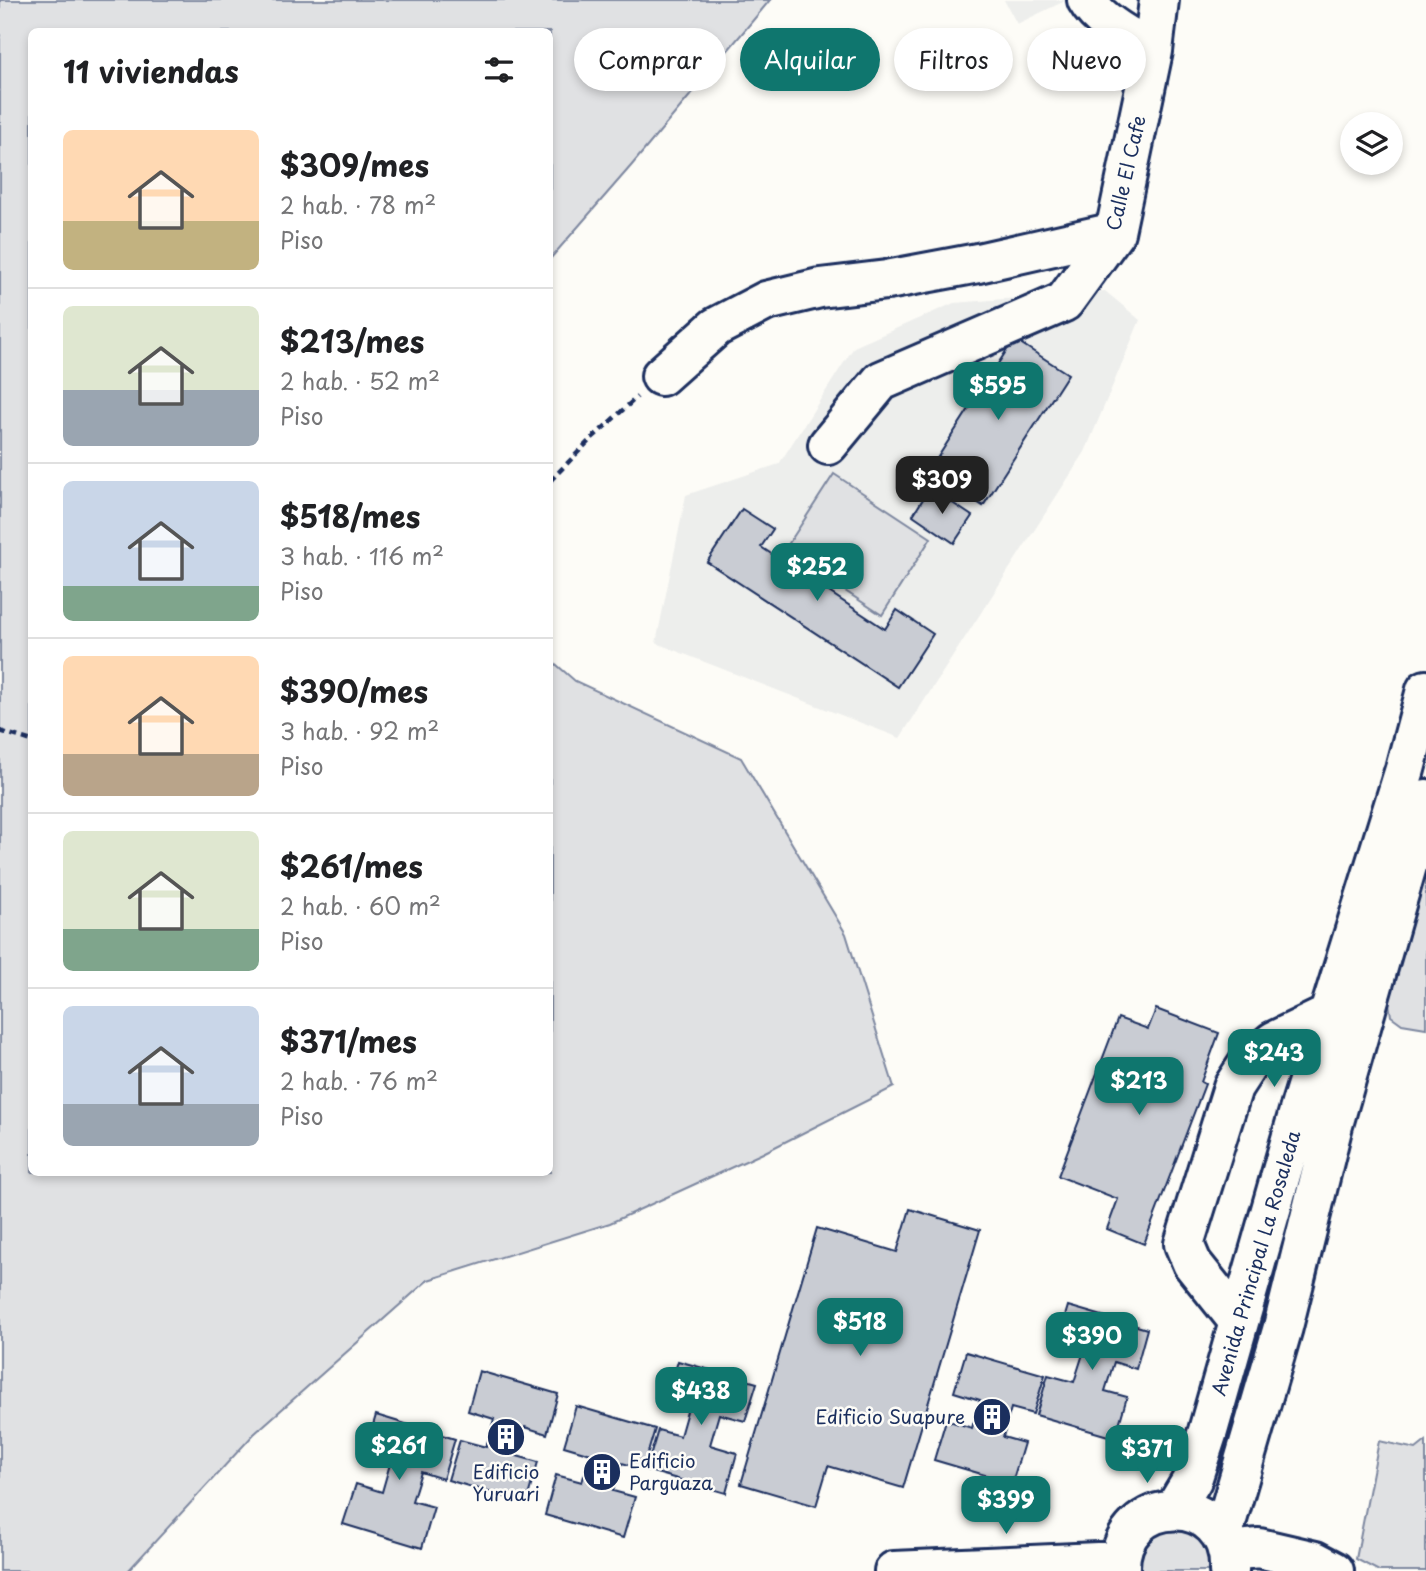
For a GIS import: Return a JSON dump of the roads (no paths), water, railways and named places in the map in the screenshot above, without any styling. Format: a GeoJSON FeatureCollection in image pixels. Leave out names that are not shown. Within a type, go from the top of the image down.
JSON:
{"type":"FeatureCollection","features":[{"type":"Feature","properties":{"kind":"street"},"geometry":{"type":"LineString","coordinates":[[1087,0],[1091,7],[1120,32],[1153,51]]}},
{"type":"Feature","properties":{"kind":"street","name":"Calle El Cafe"},"geometry":{"type":"LineString","coordinates":[[828,444],[881,381],[1063,302],[1115,232],[1153,51],[1159,0]]}},
{"type":"Feature","properties":{"kind":"street"},"geometry":{"type":"LineString","coordinates":[[661,376],[716,327],[766,301],[820,288],[887,280],[978,263],[1115,232]]}},
{"type":"Feature","properties":{"kind":"street","name":"Avenida Principal La Rosaleda"},"geometry":{"type":"LineString","coordinates":[[1174,1510],[1192,1480],[1208,1431],[1301,1104],[1405,769],[1426,690]]}},
{"type":"Feature","properties":{"kind":"street","name":"Avenida Principal La Rosaleda"},"geometry":{"type":"LineString","coordinates":[[1227,1553],[1333,1125],[1426,799]]}},
{"type":"Feature","properties":{"kind":"street"},"geometry":{"type":"LineString","coordinates":[[1239,1322],[1192,1263],[1184,1244],[1233,1087],[1250,1061],[1274,1041],[1328,1015]]}},
{"type":"Feature","properties":{"kind":"street"},"geometry":{"type":"LineString","coordinates":[[894,1571],[1120,1566],[1122,1548],[1130,1533],[1142,1521],[1157,1513],[1174,1510],[1202,1516],[1213,1525],[1227,1553],[1259,1548],[1315,1561],[1334,1571]]}},
{"type":"Feature","properties":{"kind":"place","name":"Edificio Suapure"},"geometry":{"type":"Point","coordinates":[992,1417]}},
{"type":"Feature","properties":{"kind":"place","name":"Edificio Yuruari"},"geometry":{"type":"Point","coordinates":[506,1437]}},
{"type":"Feature","properties":{"kind":"place","name":"Edificio Parguaza"},"geometry":{"type":"Point","coordinates":[602,1472]}}]}
